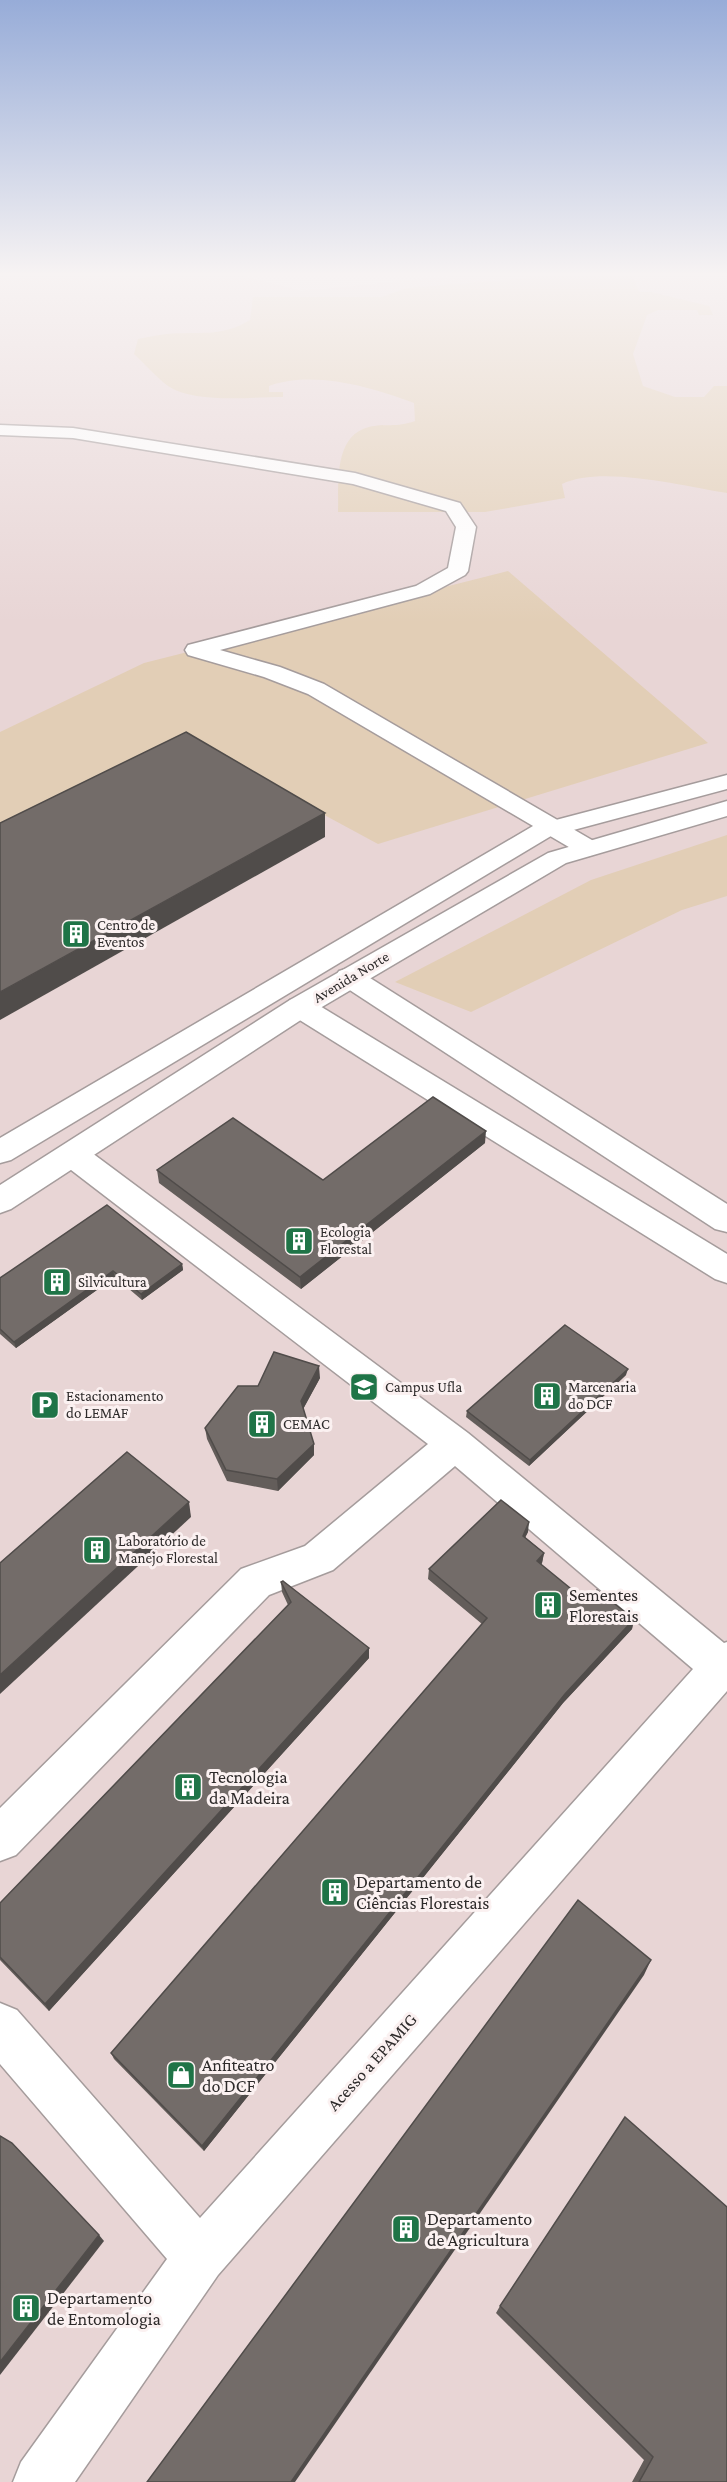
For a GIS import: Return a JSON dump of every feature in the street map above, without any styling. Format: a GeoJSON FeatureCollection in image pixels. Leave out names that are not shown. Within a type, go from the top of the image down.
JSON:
{"type":"FeatureCollection","features":[{"type":"Feature","properties":{"kind":"street"},"geometry":{"type":"LineString","coordinates":[[0,430],[73,433],[355,479],[453,507],[466,527],[458,571],[423,590],[196,650],[273,672],[316,689],[588,848]]}},
{"type":"Feature","properties":{"kind":"street","name":"Avenida Norte"},"geometry":{"type":"LineString","coordinates":[[0,1152],[542,831],[727,782]]}},
{"type":"Feature","properties":{"kind":"street","name":"Avenida Norte"},"geometry":{"type":"LineString","coordinates":[[0,1201],[300,1007],[557,858],[727,808]]}},
{"type":"Feature","properties":{"kind":"street"},"geometry":{"type":"LineString","coordinates":[[349,977],[727,1220]]}},
{"type":"Feature","properties":{"kind":"street"},"geometry":{"type":"LineString","coordinates":[[300,1007],[727,1270]]}},
{"type":"Feature","properties":{"kind":"street"},"geometry":{"type":"LineString","coordinates":[[572,1175],[606,1144]]}},
{"type":"Feature","properties":{"kind":"street"},"geometry":{"type":"LineString","coordinates":[[73,1155],[455,1444],[724,1664]]}},
{"type":"Feature","properties":{"kind":"street"},"geometry":{"type":"LineString","coordinates":[[0,1839],[255,1582],[319,1558],[455,1444]]}},
{"type":"Feature","properties":{"kind":"street","name":"Acesso a EPAMIG"},"geometry":{"type":"LineString","coordinates":[[41,2482],[200,2257],[724,1664]]}},
{"type":"Feature","properties":{"kind":"street"},"geometry":{"type":"LineString","coordinates":[[0,2027],[200,2257]]}},
{"type":"Feature","properties":{"kind":"shaded area","name":"Campus Ufla"},"geometry":{"type":"Polygon","coordinates":[[[0,392],[727,392],[727,2482],[0,2482],[0,392]]]}},
{"type":"Feature","properties":{"kind":"shaded area"},"geometry":{"type":"Polygon","coordinates":[[[179,392],[283,392],[283,397],[224,398],[179,392]]]}},
{"type":"Feature","properties":{"kind":"shaded area"},"geometry":{"type":"Polygon","coordinates":[[[382,392],[660,392],[675,397],[704,397],[709,392],[727,392],[727,493],[666,482],[598,476],[562,484],[565,498],[485,512],[338,512],[340,462],[349,440],[357,432],[369,427],[415,421],[414,403],[382,392]]]}},
{"type":"Feature","properties":{"kind":"shaded area"},"geometry":{"type":"Polygon","coordinates":[[[508,571],[708,743],[378,844],[189,742],[0,839],[0,732],[144,663],[508,571]]]}},
{"type":"Feature","properties":{"kind":"shaded area"},"geometry":{"type":"Polygon","coordinates":[[[727,835],[727,896],[682,910],[471,1012],[395,982],[591,880],[727,835]]]}},
{"type":"Feature","properties":{"kind":"building","name":"Centro de Eventos"},"geometry":{"type":"Polygon","coordinates":[[[186,732],[325,813],[0,992],[0,823],[186,732]]]}},
{"type":"Feature","properties":{"kind":"building","name":"Ecologia Florestal"},"geometry":{"type":"Polygon","coordinates":[[[433,1097],[486,1131],[300,1277],[157,1170],[233,1118],[323,1180],[433,1097]]]}},
{"type":"Feature","properties":{"kind":"building","name":"Silvicultura"},"geometry":{"type":"Polygon","coordinates":[[[107,1205],[182,1264],[141,1294],[113,1271],[14,1342],[0,1329],[0,1278],[107,1205]]]}},
{"type":"Feature","properties":{"kind":"building","name":"Marcenaria do DCF"},"geometry":{"type":"Polygon","coordinates":[[[565,1325],[628,1369],[530,1460],[467,1411],[565,1325]]]}},
{"type":"Feature","properties":{"kind":"building","name":"CEMAC"},"geometry":{"type":"Polygon","coordinates":[[[274,1352],[319,1366],[301,1401],[314,1444],[277,1479],[226,1470],[205,1428],[238,1386],[258,1386],[274,1352]]]}},
{"type":"Feature","properties":{"kind":"building","name":"Laboratório de Manejo Florestal"},"geometry":{"type":"Polygon","coordinates":[[[127,1452],[189,1502],[0,1675],[0,1563],[127,1452]]]}},
{"type":"Feature","properties":{"kind":"building","name":"Departamento de Ciências Florestais"},"geometry":{"type":"Polygon","coordinates":[[[501,1500],[529,1522],[523,1536],[544,1553],[537,1561],[586,1601],[597,1590],[634,1619],[565,1694],[202,2146],[111,2053],[487,1618],[429,1569],[501,1500]]]}},
{"type":"Feature","properties":{"kind":"building","name":"Tecnologia da Madeira"},"geometry":{"type":"Polygon","coordinates":[[[283,1581],[369,1648],[45,2004],[0,1957],[0,1903],[291,1602],[281,1582],[283,1581]]]}},
{"type":"Feature","properties":{"kind":"building","name":"Departamento de Agricultura"},"geometry":{"type":"Polygon","coordinates":[[[578,1900],[651,1960],[291,2482],[147,2482],[578,1900]]]}},
{"type":"Feature","properties":{"kind":"building","name":"Departamento de Agricultura"},"geometry":{"type":"Polygon","coordinates":[[[625,2117],[727,2207],[727,2482],[639,2482],[653,2457],[500,2306],[625,2117]]]}},
{"type":"Feature","properties":{"kind":"building","name":"Departamento de Entomologia"},"geometry":{"type":"Polygon","coordinates":[[[0,2136],[12,2143],[99,2235],[0,2362],[0,2136]]]}},
{"type":"Feature","properties":{"kind":"place","name":"Centro de Eventos"},"geometry":{"type":"Point","coordinates":[76,934]}},
{"type":"Feature","properties":{"kind":"place","name":"Ecologia Florestal"},"geometry":{"type":"Point","coordinates":[299,1241]}},
{"type":"Feature","properties":{"kind":"place","name":"Silvicultura"},"geometry":{"type":"Point","coordinates":[57,1282]}},
{"type":"Feature","properties":{"kind":"place","name":"Campus Ufla"},"geometry":{"type":"Point","coordinates":[364,1387]}},
{"type":"Feature","properties":{"kind":"place","name":"Marcenaria do DCF"},"geometry":{"type":"Point","coordinates":[547,1396]}},
{"type":"Feature","properties":{"kind":"place","name":"Estacionamento do LEMAF"},"geometry":{"type":"Point","coordinates":[45,1405]}},
{"type":"Feature","properties":{"kind":"place","name":"CEMAC"},"geometry":{"type":"Point","coordinates":[262,1424]}},
{"type":"Feature","properties":{"kind":"place","name":"Laboratório de Manejo Florestal"},"geometry":{"type":"Point","coordinates":[97,1550]}},
{"type":"Feature","properties":{"kind":"place","name":"Sementes Florestais"},"geometry":{"type":"Point","coordinates":[548,1605]}},
{"type":"Feature","properties":{"kind":"place","name":"Tecnologia da Madeira"},"geometry":{"type":"Point","coordinates":[188,1787]}},
{"type":"Feature","properties":{"kind":"place","name":"Departamento de Ciências Florestais"},"geometry":{"type":"Point","coordinates":[335,1892]}},
{"type":"Feature","properties":{"kind":"place","name":"Anfiteatro do DCF"},"geometry":{"type":"Point","coordinates":[181,2075]}},
{"type":"Feature","properties":{"kind":"place","name":"Departamento de Agricultura"},"geometry":{"type":"Point","coordinates":[406,2229]}},
{"type":"Feature","properties":{"kind":"place","name":"Departamento de Entomologia"},"geometry":{"type":"Point","coordinates":[26,2308]}}]}
